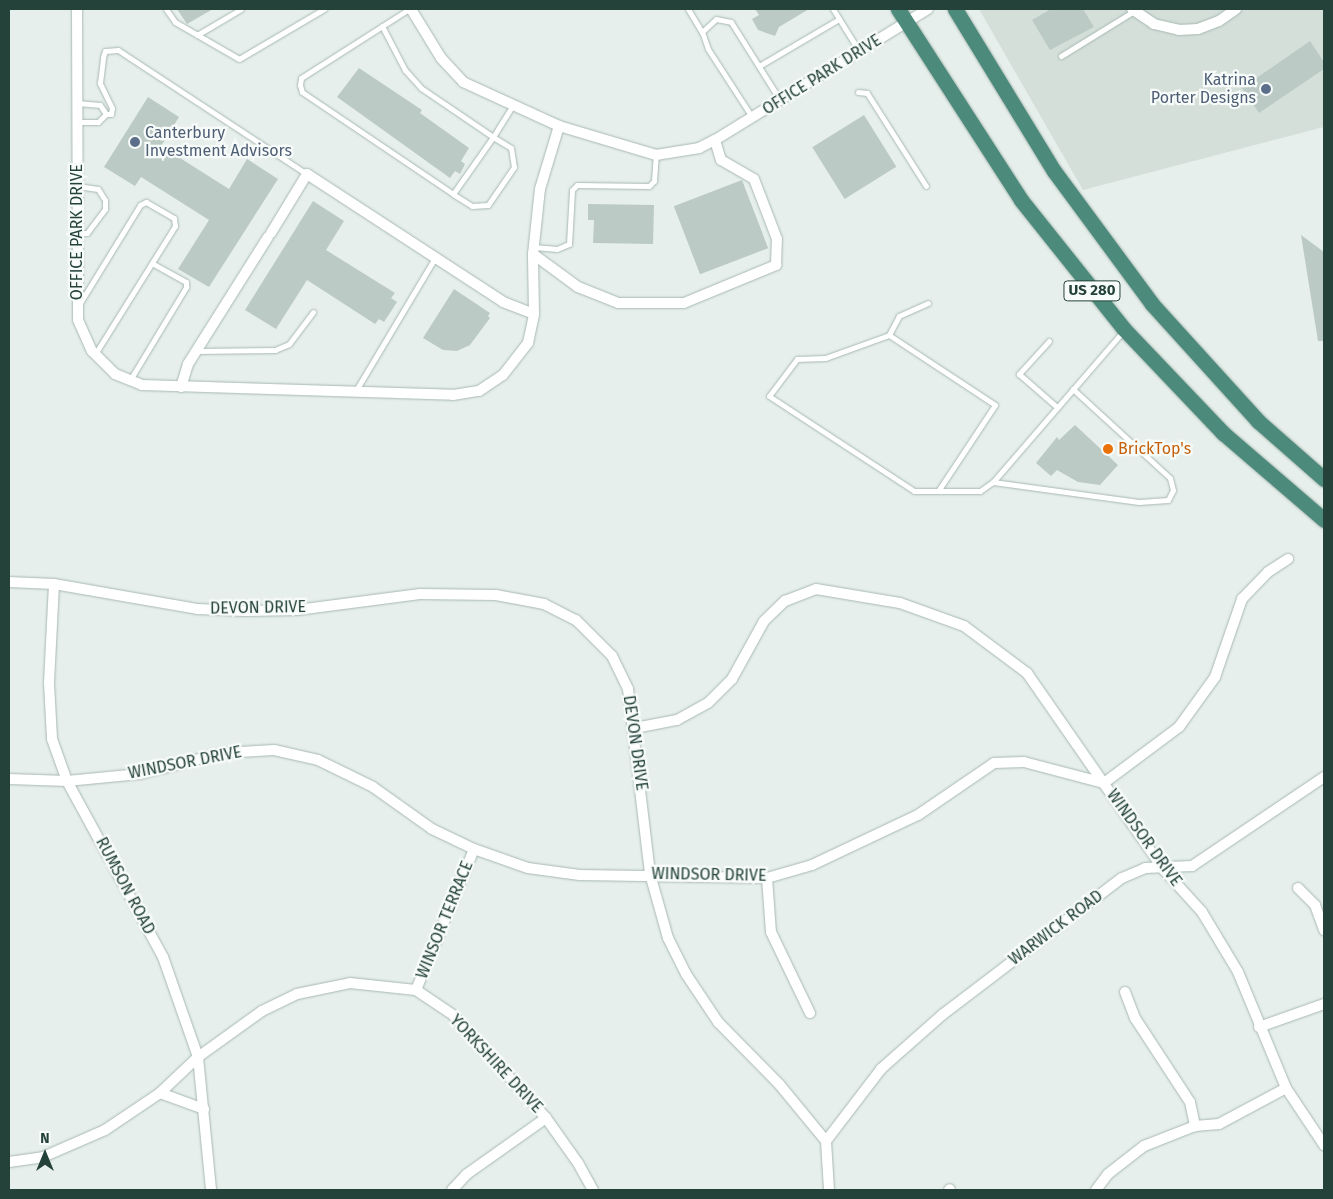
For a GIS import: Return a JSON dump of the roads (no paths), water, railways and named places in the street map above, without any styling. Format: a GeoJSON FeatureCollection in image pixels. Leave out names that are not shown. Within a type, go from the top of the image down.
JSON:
{"type":"FeatureCollection","features":[{"type":"Feature","properties":{"kind":"highway","name":"US 280"},"geometry":{"type":"LineString","coordinates":[[898,9],[905,23],[1021,200],[1124,330],[1223,433],[1324,520]]}},
{"type":"Feature","properties":{"kind":"highway","name":"US 280"},"geometry":{"type":"LineString","coordinates":[[955,9],[1054,171],[1152,304],[1258,422],[1324,479]]}},
{"type":"Feature","properties":{"kind":"street","name":"OFFICE PARK DRIVE"},"geometry":{"type":"LineString","coordinates":[[77,9],[76,186],[78,320],[95,354],[115,374],[142,385],[453,396],[479,391],[503,375],[528,343],[534,314],[533,251],[540,189],[559,126]]}},
{"type":"Feature","properties":{"kind":"street","name":"OFFICE PARK DRIVE"},"geometry":{"type":"LineString","coordinates":[[410,9],[441,58],[463,82],[559,126],[656,155],[699,148],[715,140],[928,9]]}},
{"type":"Feature","properties":{"kind":"street"},"geometry":{"type":"LineString","coordinates":[[1134,10],[1154,24],[1179,30],[1198,29],[1219,21],[1236,9]]}},
{"type":"Feature","properties":{"kind":"street"},"geometry":{"type":"LineString","coordinates":[[533,251],[578,287],[618,303],[684,303],[776,265],[777,239],[754,179],[721,160],[715,140]]}},
{"type":"Feature","properties":{"kind":"street"},"geometry":{"type":"LineString","coordinates":[[181,387],[196,351],[308,174],[503,302],[534,314]]}},
{"type":"Feature","properties":{"kind":"street"},"geometry":{"type":"LineString","coordinates":[[635,728],[677,720],[708,703],[732,679],[764,621],[785,601],[816,589],[900,603],[964,626],[1028,673],[1104,783],[1179,727],[1215,677],[1242,599],[1268,572],[1288,559]]}},
{"type":"Feature","properties":{"kind":"street","name":"DEVON DRIVE"},"geometry":{"type":"LineString","coordinates":[[9,582],[54,584],[197,608],[244,612],[297,610],[420,594],[496,595],[544,604],[576,620],[612,656],[628,689],[635,728],[650,874],[668,938],[686,974],[718,1022],[779,1084],[826,1141]]}},
{"type":"Feature","properties":{"kind":"street","name":"RUMSON ROAD"},"geometry":{"type":"LineString","coordinates":[[54,584],[49,683],[52,739],[67,781],[163,957],[198,1057],[211,1190]]}},
{"type":"Feature","properties":{"kind":"street","name":"WINDSOR DRIVE"},"geometry":{"type":"LineString","coordinates":[[9,779],[67,781],[140,774],[223,753],[274,750],[318,760],[365,783],[432,829],[474,849],[537,869],[580,875],[650,874],[767,878],[812,865],[918,815],[994,763],[1024,762],[1104,783],[1163,869],[1202,912],[1238,972],[1258,1027],[1286,1088],[1324,1145]]}},
{"type":"Feature","properties":{"kind":"street","name":"WARWICK ROAD"},"geometry":{"type":"LineString","coordinates":[[826,1141],[881,1069],[942,1015],[1122,878],[1145,868],[1163,869],[1192,866],[1324,777]]}},
{"type":"Feature","properties":{"kind":"street","name":"WINSOR TERRACE"},"geometry":{"type":"LineString","coordinates":[[416,990],[474,849]]}},
{"type":"Feature","properties":{"kind":"street"},"geometry":{"type":"LineString","coordinates":[[767,878],[771,932],[810,1013]]}},
{"type":"Feature","properties":{"kind":"street"},"geometry":{"type":"LineString","coordinates":[[1298,888],[1315,905],[1324,930]]}},
{"type":"Feature","properties":{"kind":"street","name":"YORKSHIRE DRIVE"},"geometry":{"type":"LineString","coordinates":[[9,1162],[43,1157],[105,1130],[160,1093],[198,1057],[262,1011],[297,994],[350,983],[416,990],[453,1015],[480,1041],[546,1118],[578,1163],[593,1190]]}},
{"type":"Feature","properties":{"kind":"street"},"geometry":{"type":"LineString","coordinates":[[1125,992],[1135,1018],[1190,1102],[1195,1126]]}},
{"type":"Feature","properties":{"kind":"street"},"geometry":{"type":"LineString","coordinates":[[1258,1027],[1324,1004]]}},
{"type":"Feature","properties":{"kind":"street"},"geometry":{"type":"LineString","coordinates":[[1096,1190],[1108,1174],[1144,1146],[1195,1126],[1220,1124],[1286,1088]]}},
{"type":"Feature","properties":{"kind":"street"},"geometry":{"type":"LineString","coordinates":[[160,1093],[204,1109]]}},
{"type":"Feature","properties":{"kind":"street"},"geometry":{"type":"LineString","coordinates":[[452,1190],[467,1174],[546,1118]]}},
{"type":"Feature","properties":{"kind":"street"},"geometry":{"type":"LineString","coordinates":[[826,1141],[829,1190]]}},
{"type":"Feature","properties":{"kind":"lane"},"geometry":{"type":"LineString","coordinates":[[166,9],[176,22],[239,59],[324,9]]}},
{"type":"Feature","properties":{"kind":"lane"},"geometry":{"type":"LineString","coordinates":[[197,35],[242,9]]}},
{"type":"Feature","properties":{"kind":"lane"},"geometry":{"type":"LineString","coordinates":[[382,26],[405,70],[421,88],[511,148],[515,159],[514,167],[488,205],[479,208],[453,194],[302,92],[301,78],[382,26],[410,9]]}},
{"type":"Feature","properties":{"kind":"lane"},"geometry":{"type":"LineString","coordinates":[[688,9],[752,117]]}},
{"type":"Feature","properties":{"kind":"lane"},"geometry":{"type":"LineString","coordinates":[[833,9],[860,51]]}},
{"type":"Feature","properties":{"kind":"lane"},"geometry":{"type":"LineString","coordinates":[[1061,56],[1134,10]]}},
{"type":"Feature","properties":{"kind":"lane"},"geometry":{"type":"LineString","coordinates":[[702,32],[716,18],[731,22],[780,100]]}},
{"type":"Feature","properties":{"kind":"lane"},"geometry":{"type":"LineString","coordinates":[[759,66],[839,19]]}},
{"type":"Feature","properties":{"kind":"lane"},"geometry":{"type":"LineString","coordinates":[[76,122],[98,122],[106,114],[111,114],[112,108],[100,83],[105,51],[118,50],[308,174]]}},
{"type":"Feature","properties":{"kind":"lane"},"geometry":{"type":"LineString","coordinates":[[858,92],[867,93],[926,186]]}},
{"type":"Feature","properties":{"kind":"lane"},"geometry":{"type":"LineString","coordinates":[[76,103],[100,105],[106,114]]}},
{"type":"Feature","properties":{"kind":"lane"},"geometry":{"type":"LineString","coordinates":[[453,194],[513,105]]}},
{"type":"Feature","properties":{"kind":"lane"},"geometry":{"type":"LineString","coordinates":[[533,251],[557,249],[569,244],[572,190],[577,185],[649,186],[654,181],[656,155]]}},
{"type":"Feature","properties":{"kind":"lane"},"geometry":{"type":"LineString","coordinates":[[76,186],[98,189],[106,200],[104,209],[87,233],[77,233]]}},
{"type":"Feature","properties":{"kind":"lane"},"geometry":{"type":"LineString","coordinates":[[77,308],[140,205],[146,202],[174,218],[176,226],[95,354]]}},
{"type":"Feature","properties":{"kind":"lane"},"geometry":{"type":"LineString","coordinates":[[355,392],[405,313],[435,258]]}},
{"type":"Feature","properties":{"kind":"lane"},"geometry":{"type":"LineString","coordinates":[[130,380],[186,287],[186,282],[152,263]]}},
{"type":"Feature","properties":{"kind":"lane"},"geometry":{"type":"LineString","coordinates":[[928,303],[899,316],[888,334],[826,358],[797,359],[769,396],[914,491],[980,491],[993,482],[1124,330]]}},
{"type":"Feature","properties":{"kind":"lane"},"geometry":{"type":"LineString","coordinates":[[196,351],[275,350],[289,344],[313,312]]}},
{"type":"Feature","properties":{"kind":"lane"},"geometry":{"type":"LineString","coordinates":[[888,334],[995,405],[938,491]]}},
{"type":"Feature","properties":{"kind":"lane"},"geometry":{"type":"LineString","coordinates":[[1049,341],[1019,374],[1057,407]]}},
{"type":"Feature","properties":{"kind":"lane"},"geometry":{"type":"LineString","coordinates":[[993,482],[1139,502],[1168,500],[1173,490],[1170,478],[1074,389]]}},
{"type":"Feature","properties":{"kind":"place","name":"Katrina Porter Designs"},"geometry":{"type":"Point","coordinates":[1266,89]}},
{"type":"Feature","properties":{"kind":"place","name":"Canterbury Investment Advisors"},"geometry":{"type":"Point","coordinates":[135,142]}},
{"type":"Feature","properties":{"kind":"place","name":"BrickTop's"},"geometry":{"type":"Point","coordinates":[1108,449]}}]}
